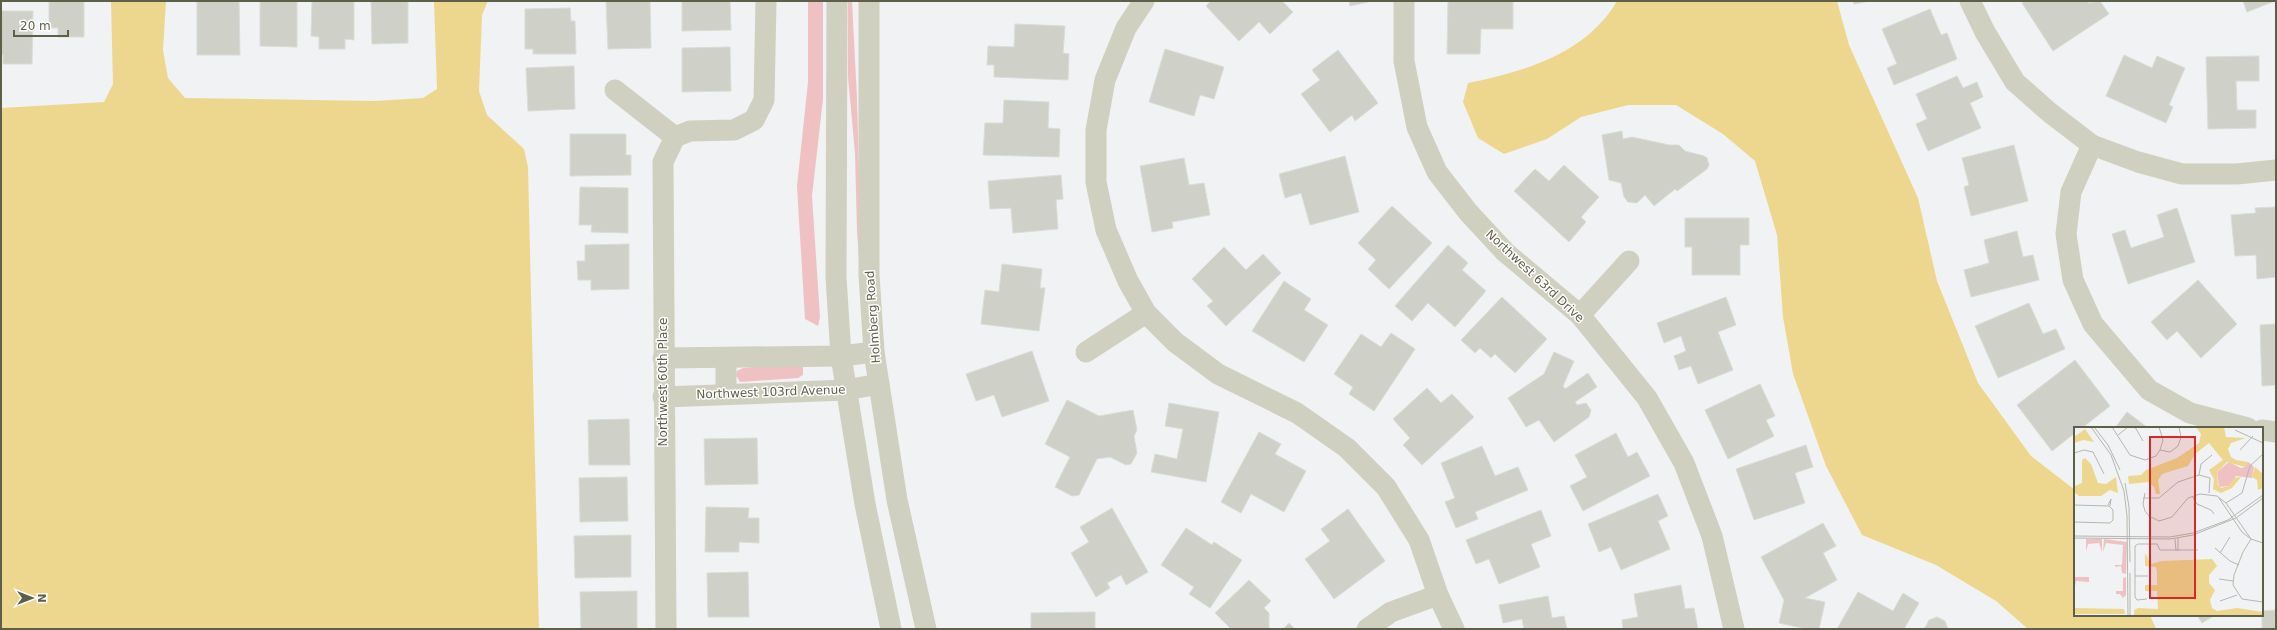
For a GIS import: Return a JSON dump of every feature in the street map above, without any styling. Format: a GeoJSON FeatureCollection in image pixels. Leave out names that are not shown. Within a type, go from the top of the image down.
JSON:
{"type":"FeatureCollection","features":[{"type":"Feature","properties":{"kind":"street"},"geometry":{"type":"LineString","coordinates":[[615,90],[675,137],[690,132],[734,130],[754,120],[764,100],[766,1]]}},
{"type":"Feature","properties":{"kind":"street"},"geometry":{"type":"LineString","coordinates":[[837,1],[836,277],[841,356],[865,504],[891,629]]}},
{"type":"Feature","properties":{"kind":"street","name":"Holmberg Road"},"geometry":{"type":"LineString","coordinates":[[869,1],[869,275],[874,352],[897,500],[926,629]]}},
{"type":"Feature","properties":{"kind":"street"},"geometry":{"type":"LineString","coordinates":[[1144,1],[1126,28],[1105,80],[1096,130],[1096,182],[1106,230],[1128,281],[1146,313],[1175,342],[1218,374],[1297,413],[1347,448],[1386,487],[1419,540],[1438,594],[1454,629]]}},
{"type":"Feature","properties":{"kind":"street","name":"Northwest 63rd Drive"},"geometry":{"type":"LineString","coordinates":[[1404,1],[1404,61],[1417,127],[1437,172],[1468,212],[1506,252],[1580,315],[1647,398],[1684,462],[1712,536],[1734,629]]}},
{"type":"Feature","properties":{"kind":"street"},"geometry":{"type":"LineString","coordinates":[[1970,1],[1985,32],[2015,82],[2049,112],[2092,145],[2138,162],[2182,174],[2237,174],[2276,170]]}},
{"type":"Feature","properties":{"kind":"street","name":"Northwest 60th Place"},"geometry":{"type":"LineString","coordinates":[[666,629],[663,397],[663,162],[675,137]]}},
{"type":"Feature","properties":{"kind":"street"},"geometry":{"type":"LineString","coordinates":[[2092,145],[2070,192],[2066,234],[2073,280],[2093,324],[2149,390],[2190,413],[2244,427]]}},
{"type":"Feature","properties":{"kind":"street"},"geometry":{"type":"LineString","coordinates":[[1580,315],[1629,260]]}},
{"type":"Feature","properties":{"kind":"street"},"geometry":{"type":"LineString","coordinates":[[1086,352],[1146,313]]}},
{"type":"Feature","properties":{"kind":"street"},"geometry":{"type":"LineString","coordinates":[[663,358],[841,356],[874,352]]}},
{"type":"Feature","properties":{"kind":"street"},"geometry":{"type":"LineString","coordinates":[[726,358],[726,394]]}},
{"type":"Feature","properties":{"kind":"street","name":"Northwest 103rd Avenue"},"geometry":{"type":"LineString","coordinates":[[663,397],[846,390],[879,384]]}},
{"type":"Feature","properties":{"kind":"street"},"geometry":{"type":"LineString","coordinates":[[2263,430],[2276,432]]}},
{"type":"Feature","properties":{"kind":"street"},"geometry":{"type":"LineString","coordinates":[[1367,629],[1391,612],[1438,594]]}},
{"type":"Feature","properties":{"kind":"shaded area"},"geometry":{"type":"Polygon","coordinates":[[[111,1],[166,1],[163,50],[168,78],[185,98],[375,101],[423,98],[437,89],[434,1],[488,1],[482,15],[479,91],[487,115],[524,149],[528,167],[539,629],[1,629],[1,108],[104,102],[113,84],[111,1]]]}},
{"type":"Feature","properties":{"kind":"shaded area"},"geometry":{"type":"Polygon","coordinates":[[[808,1],[823,1],[823,99],[812,196],[820,317],[818,326],[805,319],[797,186],[808,82],[808,1]]]}},
{"type":"Feature","properties":{"kind":"shaded area"},"geometry":{"type":"Polygon","coordinates":[[[848,1],[852,1],[857,98],[863,316],[857,231],[855,153],[848,77],[848,1]]]}},
{"type":"Feature","properties":{"kind":"shaded area"},"geometry":{"type":"Polygon","coordinates":[[[1617,1],[1837,1],[1849,45],[1918,198],[1937,281],[1978,383],[2031,456],[2074,489],[2074,616],[2150,616],[2156,629],[2028,629],[1996,601],[1936,565],[1862,535],[1826,466],[1793,374],[1783,317],[1777,235],[1755,161],[1723,134],[1676,105],[1628,105],[1581,117],[1547,139],[1504,154],[1478,138],[1463,102],[1468,83],[1511,73],[1552,57],[1571,47],[1589,34],[1604,19],[1617,1]]]}},
{"type":"Feature","properties":{"kind":"shaded area"},"geometry":{"type":"Polygon","coordinates":[[[800,363],[803,367],[803,375],[798,378],[740,382],[736,375],[737,371],[743,368],[800,363]]]}},
{"type":"Feature","properties":{"kind":"building"},"geometry":{"type":"Polygon","coordinates":[[[49,1],[84,1],[84,37],[58,37],[58,28],[49,28],[49,1]]]}},
{"type":"Feature","properties":{"kind":"building"},"geometry":{"type":"Polygon","coordinates":[[[197,1],[239,1],[240,55],[197,55],[197,1]]]}},
{"type":"Feature","properties":{"kind":"building"},"geometry":{"type":"Polygon","coordinates":[[[260,1],[297,1],[297,47],[260,46],[260,1]]]}},
{"type":"Feature","properties":{"kind":"building"},"geometry":{"type":"Polygon","coordinates":[[[312,1],[354,1],[354,40],[345,39],[345,49],[319,49],[319,37],[311,36],[312,1]]]}},
{"type":"Feature","properties":{"kind":"building"},"geometry":{"type":"Polygon","coordinates":[[[371,1],[408,1],[408,43],[372,44],[371,1]]]}},
{"type":"Feature","properties":{"kind":"building"},"geometry":{"type":"Polygon","coordinates":[[[606,1],[650,1],[651,48],[608,49],[606,1]]]}},
{"type":"Feature","properties":{"kind":"building"},"geometry":{"type":"Polygon","coordinates":[[[682,1],[730,1],[731,30],[682,31],[682,1]]]}},
{"type":"Feature","properties":{"kind":"building"},"geometry":{"type":"Polygon","coordinates":[[[1211,1],[1282,1],[1293,12],[1270,34],[1259,22],[1239,41],[1206,6],[1211,1]]]}},
{"type":"Feature","properties":{"kind":"building"},"geometry":{"type":"Polygon","coordinates":[[[1349,1],[1368,1],[1368,2],[1350,6],[1349,1]]]}},
{"type":"Feature","properties":{"kind":"building"},"geometry":{"type":"Polygon","coordinates":[[[1448,1],[1513,1],[1513,29],[1481,29],[1480,54],[1447,54],[1448,1]]]}},
{"type":"Feature","properties":{"kind":"building"},"geometry":{"type":"Polygon","coordinates":[[[1853,1],[1870,1],[1854,4],[1853,1]]]}},
{"type":"Feature","properties":{"kind":"building"},"geometry":{"type":"Polygon","coordinates":[[[2025,1],[2088,1],[2089,3],[2100,1],[2109,14],[2053,51],[2022,3],[2025,1]]]}},
{"type":"Feature","properties":{"kind":"building"},"geometry":{"type":"Polygon","coordinates":[[[2243,1],[2275,1],[2247,12],[2243,1]]]}},
{"type":"Feature","properties":{"kind":"building"},"geometry":{"type":"Polygon","coordinates":[[[570,8],[571,21],[575,21],[576,54],[533,54],[533,49],[525,49],[525,9],[570,8]]]}},
{"type":"Feature","properties":{"kind":"building"},"geometry":{"type":"Polygon","coordinates":[[[1930,9],[1941,35],[1947,33],[1957,59],[1894,85],[1887,68],[1897,64],[1882,29],[1930,9]]]}},
{"type":"Feature","properties":{"kind":"building"},"geometry":{"type":"Polygon","coordinates":[[[1,11],[33,11],[32,64],[3,64],[3,55],[1,54],[1,11]]]}},
{"type":"Feature","properties":{"kind":"building"},"geometry":{"type":"Polygon","coordinates":[[[1015,24],[1065,26],[1063,53],[1069,54],[1068,80],[994,77],[994,65],[987,65],[988,46],[1014,47],[1015,24]]]}},
{"type":"Feature","properties":{"kind":"building"},"geometry":{"type":"Polygon","coordinates":[[[730,47],[731,91],[682,92],[682,48],[730,47]]]}},
{"type":"Feature","properties":{"kind":"building"},"geometry":{"type":"Polygon","coordinates":[[[1165,49],[1224,67],[1214,99],[1200,95],[1194,116],[1149,102],[1165,49]]]}},
{"type":"Feature","properties":{"kind":"building"},"geometry":{"type":"Polygon","coordinates":[[[1338,50],[1378,103],[1355,121],[1352,115],[1330,132],[1301,94],[1320,80],[1312,70],[1338,50]]]}},
{"type":"Feature","properties":{"kind":"building"},"geometry":{"type":"Polygon","coordinates":[[[2124,55],[2152,68],[2157,56],[2185,68],[2169,105],[2173,107],[2166,123],[2106,96],[2124,55]]]}},
{"type":"Feature","properties":{"kind":"building"},"geometry":{"type":"Polygon","coordinates":[[[2259,56],[2259,81],[2236,81],[2237,110],[2256,110],[2256,128],[2208,129],[2206,57],[2259,56]]]}},
{"type":"Feature","properties":{"kind":"building"},"geometry":{"type":"Polygon","coordinates":[[[574,66],[575,109],[528,111],[526,68],[574,66]]]}},
{"type":"Feature","properties":{"kind":"building"},"geometry":{"type":"Polygon","coordinates":[[[1957,76],[1963,88],[1977,82],[1983,97],[1970,103],[1981,128],[1928,151],[1916,124],[1927,119],[1916,94],[1957,76]]]}},
{"type":"Feature","properties":{"kind":"building"},"geometry":{"type":"Polygon","coordinates":[[[1004,100],[1049,102],[1048,128],[1060,129],[1059,157],[983,155],[985,123],[1003,123],[1004,100]]]}},
{"type":"Feature","properties":{"kind":"building"},"geometry":{"type":"Polygon","coordinates":[[[1622,131],[1623,139],[1632,137],[1669,145],[1679,145],[1685,151],[1707,158],[1709,165],[1707,169],[1677,191],[1675,189],[1654,206],[1645,195],[1637,203],[1628,202],[1624,197],[1621,183],[1609,180],[1602,135],[1622,131]]]}},
{"type":"Feature","properties":{"kind":"building"},"geometry":{"type":"Polygon","coordinates":[[[570,134],[626,134],[626,155],[631,155],[631,175],[570,176],[570,134]]]}},
{"type":"Feature","properties":{"kind":"building"},"geometry":{"type":"Polygon","coordinates":[[[2014,145],[2028,201],[1971,216],[1964,187],[1969,185],[1962,158],[2014,145]]]}},
{"type":"Feature","properties":{"kind":"building"},"geometry":{"type":"Polygon","coordinates":[[[1345,156],[1359,212],[1310,225],[1301,193],[1285,198],[1279,174],[1345,156]]]}},
{"type":"Feature","properties":{"kind":"building"},"geometry":{"type":"Polygon","coordinates":[[[1184,158],[1189,185],[1204,183],[1210,215],[1172,222],[1173,228],[1152,232],[1140,166],[1184,158]]]}},
{"type":"Feature","properties":{"kind":"building"},"geometry":{"type":"Polygon","coordinates":[[[1564,165],[1599,197],[1581,217],[1586,222],[1569,242],[1514,191],[1535,169],[1549,181],[1564,165]]]}},
{"type":"Feature","properties":{"kind":"building"},"geometry":{"type":"Polygon","coordinates":[[[1061,175],[1063,199],[1056,200],[1058,229],[1013,233],[1011,208],[990,209],[988,181],[1061,175]]]}},
{"type":"Feature","properties":{"kind":"building"},"geometry":{"type":"Polygon","coordinates":[[[580,187],[628,188],[628,233],[591,232],[592,225],[579,225],[580,187]]]}},
{"type":"Feature","properties":{"kind":"building"},"geometry":{"type":"Polygon","coordinates":[[[1392,206],[1432,243],[1389,289],[1368,269],[1376,260],[1358,243],[1392,206]]]}},
{"type":"Feature","properties":{"kind":"building"},"geometry":{"type":"Polygon","coordinates":[[[2276,207],[2276,277],[2257,279],[2256,255],[2235,256],[2231,215],[2256,213],[2255,208],[2276,207]]]}},
{"type":"Feature","properties":{"kind":"building"},"geometry":{"type":"Polygon","coordinates":[[[2177,208],[2195,262],[2128,284],[2112,234],[2125,230],[2131,248],[2164,237],[2157,215],[2177,208]]]}},
{"type":"Feature","properties":{"kind":"building"},"geometry":{"type":"Polygon","coordinates":[[[1685,218],[1749,218],[1749,245],[1740,245],[1740,275],[1692,275],[1692,247],[1685,247],[1685,218]]]}},
{"type":"Feature","properties":{"kind":"building"},"geometry":{"type":"Polygon","coordinates":[[[2017,231],[2023,257],[2033,255],[2039,280],[1971,297],[1964,270],[1989,263],[1984,240],[2017,231]]]}},
{"type":"Feature","properties":{"kind":"building"},"geometry":{"type":"Polygon","coordinates":[[[629,244],[629,289],[591,290],[591,280],[578,280],[577,261],[585,261],[585,245],[629,244]]]}},
{"type":"Feature","properties":{"kind":"building"},"geometry":{"type":"Polygon","coordinates":[[[1448,245],[1468,263],[1462,270],[1486,291],[1455,327],[1428,303],[1412,321],[1395,306],[1448,245]]]}},
{"type":"Feature","properties":{"kind":"building"},"geometry":{"type":"Polygon","coordinates":[[[1224,247],[1246,270],[1263,254],[1281,273],[1226,326],[1207,306],[1213,301],[1192,279],[1224,247]]]}},
{"type":"Feature","properties":{"kind":"building"},"geometry":{"type":"Polygon","coordinates":[[[1002,264],[1042,269],[1040,288],[1045,288],[1039,331],[981,324],[985,290],[999,292],[1002,264]]]}},
{"type":"Feature","properties":{"kind":"building"},"geometry":{"type":"Polygon","coordinates":[[[2198,280],[2237,324],[2201,358],[2177,331],[2167,340],[2151,322],[2198,280]]]}},
{"type":"Feature","properties":{"kind":"building"},"geometry":{"type":"Polygon","coordinates":[[[1284,281],[1311,299],[1304,310],[1328,325],[1304,362],[1252,331],[1284,281]]]}},
{"type":"Feature","properties":{"kind":"building"},"geometry":{"type":"Polygon","coordinates":[[[1502,297],[1547,339],[1515,373],[1495,354],[1491,358],[1480,348],[1475,353],[1461,340],[1502,297]]]}},
{"type":"Feature","properties":{"kind":"building"},"geometry":{"type":"Polygon","coordinates":[[[1726,297],[1736,325],[1718,332],[1733,370],[1698,384],[1691,366],[1679,370],[1674,356],[1686,351],[1681,336],[1664,343],[1657,323],[1726,297]]]}},
{"type":"Feature","properties":{"kind":"building"},"geometry":{"type":"Polygon","coordinates":[[[2029,303],[2043,334],[2056,329],[2065,349],[1998,378],[1975,326],[2029,303]]]}},
{"type":"Feature","properties":{"kind":"building"},"geometry":{"type":"Polygon","coordinates":[[[2276,324],[2276,385],[2262,386],[2260,325],[2276,324]]]}},
{"type":"Feature","properties":{"kind":"building"},"geometry":{"type":"Polygon","coordinates":[[[1391,333],[1415,349],[1374,411],[1349,394],[1353,387],[1334,374],[1361,334],[1381,347],[1391,333]]]}},
{"type":"Feature","properties":{"kind":"building"},"geometry":{"type":"Polygon","coordinates":[[[1032,351],[1049,401],[1002,417],[994,395],[976,401],[966,374],[1032,351]]]}},
{"type":"Feature","properties":{"kind":"building"},"geometry":{"type":"Polygon","coordinates":[[[1554,352],[1574,361],[1563,386],[1565,389],[1588,373],[1597,387],[1575,402],[1577,405],[1586,403],[1591,410],[1589,417],[1554,442],[1539,420],[1526,427],[1508,398],[1544,374],[1554,352]]]}},
{"type":"Feature","properties":{"kind":"building"},"geometry":{"type":"Polygon","coordinates":[[[2075,360],[2110,406],[2083,427],[2074,427],[2074,434],[2052,451],[2017,405],[2075,360]]]}},
{"type":"Feature","properties":{"kind":"building"},"geometry":{"type":"Polygon","coordinates":[[[1760,384],[1775,416],[1766,420],[1774,436],[1728,459],[1705,410],[1760,384]]]}},
{"type":"Feature","properties":{"kind":"building"},"geometry":{"type":"Polygon","coordinates":[[[1427,388],[1441,403],[1452,394],[1474,417],[1422,465],[1403,445],[1410,438],[1393,419],[1427,388]]]}},
{"type":"Feature","properties":{"kind":"building"},"geometry":{"type":"Polygon","coordinates":[[[1067,400],[1099,416],[1133,410],[1137,430],[1134,436],[1137,453],[1131,464],[1126,465],[1110,457],[1097,459],[1079,495],[1072,496],[1055,487],[1070,457],[1045,444],[1067,400]]]}},
{"type":"Feature","properties":{"kind":"building"},"geometry":{"type":"Polygon","coordinates":[[[1169,403],[1219,412],[1206,482],[1151,472],[1155,454],[1177,459],[1183,429],[1165,426],[1169,403]]]}},
{"type":"Feature","properties":{"kind":"building"},"geometry":{"type":"Polygon","coordinates":[[[2127,412],[2147,427],[2116,427],[2127,412]]]}},
{"type":"Feature","properties":{"kind":"building"},"geometry":{"type":"Polygon","coordinates":[[[629,419],[630,465],[589,465],[588,420],[629,419]]]}},
{"type":"Feature","properties":{"kind":"building"},"geometry":{"type":"Polygon","coordinates":[[[1259,432],[1281,444],[1275,454],[1306,471],[1284,512],[1251,494],[1241,513],[1221,502],[1259,432]]]}},
{"type":"Feature","properties":{"kind":"building"},"geometry":{"type":"Polygon","coordinates":[[[1616,433],[1628,457],[1637,452],[1650,476],[1583,511],[1570,486],[1587,477],[1575,455],[1616,433]]]}},
{"type":"Feature","properties":{"kind":"building"},"geometry":{"type":"Polygon","coordinates":[[[757,438],[758,484],[705,485],[704,439],[757,438]]]}},
{"type":"Feature","properties":{"kind":"building"},"geometry":{"type":"Polygon","coordinates":[[[1806,445],[1813,467],[1795,473],[1805,503],[1754,520],[1736,469],[1806,445]]]}},
{"type":"Feature","properties":{"kind":"building"},"geometry":{"type":"Polygon","coordinates":[[[1482,446],[1495,476],[1518,467],[1528,490],[1475,512],[1478,519],[1456,528],[1445,502],[1455,498],[1441,463],[1482,446]]]}},
{"type":"Feature","properties":{"kind":"building"},"geometry":{"type":"Polygon","coordinates":[[[627,477],[628,521],[580,522],[579,478],[627,477]]]}},
{"type":"Feature","properties":{"kind":"building"},"geometry":{"type":"Polygon","coordinates":[[[1658,494],[1668,516],[1658,521],[1670,549],[1621,570],[1611,547],[1599,552],[1588,524],[1658,494]]]}},
{"type":"Feature","properties":{"kind":"building"},"geometry":{"type":"Polygon","coordinates":[[[706,507],[749,508],[748,518],[759,518],[759,543],[739,542],[739,552],[705,552],[706,507]]]}},
{"type":"Feature","properties":{"kind":"building"},"geometry":{"type":"Polygon","coordinates":[[[1112,508],[1148,572],[1126,585],[1121,575],[1107,583],[1110,588],[1096,597],[1071,553],[1089,542],[1080,527],[1112,508]]]}},
{"type":"Feature","properties":{"kind":"building"},"geometry":{"type":"Polygon","coordinates":[[[1348,509],[1385,561],[1334,599],[1305,559],[1330,541],[1321,529],[1348,509]]]}},
{"type":"Feature","properties":{"kind":"building"},"geometry":{"type":"Polygon","coordinates":[[[1541,510],[1551,536],[1531,544],[1540,567],[1499,584],[1489,559],[1476,564],[1466,540],[1541,510]]]}},
{"type":"Feature","properties":{"kind":"building"},"geometry":{"type":"Polygon","coordinates":[[[1823,523],[1836,546],[1823,553],[1837,580],[1805,598],[1825,602],[1819,629],[1807,629],[1779,623],[1784,600],[1761,557],[1823,523]]]}},
{"type":"Feature","properties":{"kind":"building"},"geometry":{"type":"Polygon","coordinates":[[[1186,528],[1212,545],[1214,542],[1242,560],[1210,608],[1189,594],[1194,587],[1161,565],[1186,528]]]}},
{"type":"Feature","properties":{"kind":"building"},"geometry":{"type":"Polygon","coordinates":[[[631,535],[631,577],[575,578],[574,536],[631,535]]]}},
{"type":"Feature","properties":{"kind":"building"},"geometry":{"type":"Polygon","coordinates":[[[748,572],[749,617],[708,617],[707,573],[748,572]]]}},
{"type":"Feature","properties":{"kind":"building"},"geometry":{"type":"Polygon","coordinates":[[[1249,580],[1271,601],[1264,608],[1269,613],[1269,629],[1231,629],[1215,613],[1249,580]]]}},
{"type":"Feature","properties":{"kind":"building"},"geometry":{"type":"Polygon","coordinates":[[[1681,585],[1685,609],[1694,608],[1698,629],[1623,629],[1622,620],[1638,617],[1634,594],[1681,585]]]}},
{"type":"Feature","properties":{"kind":"building"},"geometry":{"type":"Polygon","coordinates":[[[637,591],[637,629],[581,629],[580,592],[637,591]]]}},
{"type":"Feature","properties":{"kind":"building"},"geometry":{"type":"Polygon","coordinates":[[[1858,592],[1893,611],[1903,593],[1919,603],[1904,629],[1837,629],[1858,592]]]}},
{"type":"Feature","properties":{"kind":"building"},"geometry":{"type":"Polygon","coordinates":[[[1548,596],[1552,618],[1564,616],[1567,629],[1524,629],[1522,619],[1503,623],[1499,605],[1548,596]]]}},
{"type":"Feature","properties":{"kind":"building"},"geometry":{"type":"Polygon","coordinates":[[[2276,610],[2276,629],[2262,629],[2263,611],[2276,610]]]}},
{"type":"Feature","properties":{"kind":"building"},"geometry":{"type":"Polygon","coordinates":[[[1095,612],[1095,629],[1031,629],[1031,613],[1095,612]]]}},
{"type":"Feature","properties":{"kind":"building"},"geometry":{"type":"Polygon","coordinates":[[[2198,616],[2213,616],[2202,623],[2198,616]]]}},
{"type":"Feature","properties":{"kind":"building"},"geometry":{"type":"Polygon","coordinates":[[[1937,617],[1945,621],[1948,629],[1919,629],[1925,628],[1929,620],[1937,617]]]}},
{"type":"Feature","properties":{"kind":"building"},"geometry":{"type":"Polygon","coordinates":[[[1289,623],[1295,629],[1283,629],[1289,623]]]}}]}
